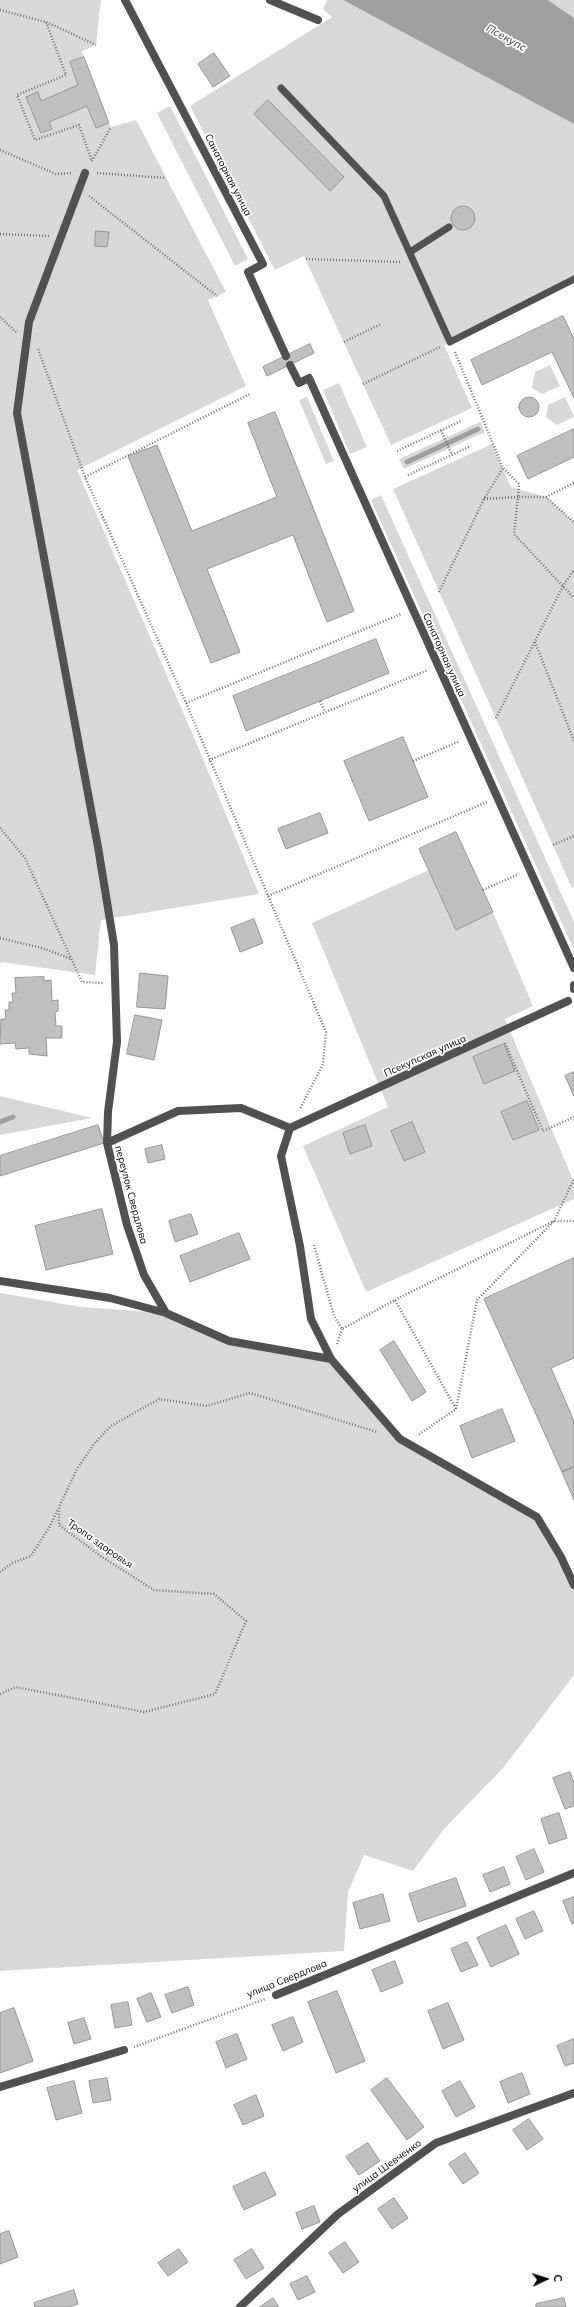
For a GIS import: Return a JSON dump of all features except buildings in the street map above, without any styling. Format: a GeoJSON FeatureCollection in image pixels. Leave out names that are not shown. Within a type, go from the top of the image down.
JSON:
{"type":"FeatureCollection","features":[{"type":"Feature","properties":{"kind":"street","name":"Санаторная улица"},"geometry":{"type":"LineString","coordinates":[[125,0],[263,264],[248,272],[286,356]]}},
{"type":"Feature","properties":{"kind":"street"},"geometry":{"type":"LineString","coordinates":[[270,0],[318,20]]}},
{"type":"Feature","properties":{"kind":"street","name":"переулок Свердлова"},"geometry":{"type":"LineString","coordinates":[[85,173],[29,322],[17,413],[98,847],[114,945],[117,1042],[108,1112],[107,1143],[127,1225],[144,1275],[166,1313]]}},
{"type":"Feature","properties":{"kind":"street","name":"Санаторная улица"},"geometry":{"type":"LineString","coordinates":[[290,365],[299,383],[309,378],[574,968]]}},
{"type":"Feature","properties":{"kind":"street","name":"Псекупская улица"},"geometry":{"type":"LineString","coordinates":[[290,1128],[501,1033],[568,1001]]}},
{"type":"Feature","properties":{"kind":"street"},"geometry":{"type":"LineString","coordinates":[[107,1143],[178,1111],[241,1108],[290,1128],[281,1156],[300,1246],[310,1319],[331,1359],[400,1439],[537,1517],[561,1557],[574,1585]]}},
{"type":"Feature","properties":{"kind":"street"},"geometry":{"type":"LineString","coordinates":[[0,1281],[110,1298],[166,1313],[229,1341],[331,1359]]}},
{"type":"Feature","properties":{"kind":"street","name":"улица Свердлова"},"geometry":{"type":"LineString","coordinates":[[276,1995],[574,1872]]}},
{"type":"Feature","properties":{"kind":"street"},"geometry":{"type":"LineString","coordinates":[[0,2087],[124,2050]]}},
{"type":"Feature","properties":{"kind":"street","name":"улица Шевченко"},"geometry":{"type":"LineString","coordinates":[[241,2306],[338,2214],[436,2143],[574,2093]]}},
{"type":"Feature","properties":{"kind":"lane"},"geometry":{"type":"LineString","coordinates":[[281,88],[384,196],[450,342],[574,280]]}},
{"type":"Feature","properties":{"kind":"lane"},"geometry":{"type":"LineString","coordinates":[[410,252],[449,227]]}},
{"type":"Feature","properties":{"kind":"path"},"geometry":{"type":"LineString","coordinates":[[0,10],[46,22],[96,45]]}},
{"type":"Feature","properties":{"kind":"path"},"geometry":{"type":"LineString","coordinates":[[46,22],[66,75],[17,95],[35,140],[79,125],[92,161]]}},
{"type":"Feature","properties":{"kind":"path"},"geometry":{"type":"LineString","coordinates":[[85,173],[111,127]]}},
{"type":"Feature","properties":{"kind":"path"},"geometry":{"type":"LineString","coordinates":[[0,150],[56,174],[85,173],[166,178]]}},
{"type":"Feature","properties":{"kind":"path"},"geometry":{"type":"LineString","coordinates":[[80,188],[217,296]]}},
{"type":"Feature","properties":{"kind":"path"},"geometry":{"type":"LineString","coordinates":[[0,234],[62,236]]}},
{"type":"Feature","properties":{"kind":"path"},"geometry":{"type":"LineString","coordinates":[[306,259],[414,262]]}},
{"type":"Feature","properties":{"kind":"path"},"geometry":{"type":"LineString","coordinates":[[0,317],[27,341]]}},
{"type":"Feature","properties":{"kind":"path"},"geometry":{"type":"LineString","coordinates":[[344,342],[381,324]]}},
{"type":"Feature","properties":{"kind":"path"},"geometry":{"type":"LineString","coordinates":[[363,384],[450,342]]}},
{"type":"Feature","properties":{"kind":"path"},"geometry":{"type":"LineString","coordinates":[[37,346],[85,477],[186,703],[326,1032],[323,1064],[290,1128]]}},
{"type":"Feature","properties":{"kind":"path"},"geometry":{"type":"LineString","coordinates":[[461,365],[503,468],[519,484],[514,534],[574,598]]}},
{"type":"Feature","properties":{"kind":"path"},"geometry":{"type":"LineString","coordinates":[[85,477],[250,394]]}},
{"type":"Feature","properties":{"kind":"path"},"geometry":{"type":"LineString","coordinates":[[397,451],[461,421]]}},
{"type":"Feature","properties":{"kind":"path"},"geometry":{"type":"LineString","coordinates":[[441,430],[452,455]]}},
{"type":"Feature","properties":{"kind":"path"},"geometry":{"type":"LineString","coordinates":[[408,475],[471,446]]}},
{"type":"Feature","properties":{"kind":"path"},"geometry":{"type":"LineString","coordinates":[[439,592],[484,499],[503,468]]}},
{"type":"Feature","properties":{"kind":"path"},"geometry":{"type":"LineString","coordinates":[[484,499],[546,497],[574,482]]}},
{"type":"Feature","properties":{"kind":"path"},"geometry":{"type":"LineString","coordinates":[[546,497],[574,522]]}},
{"type":"Feature","properties":{"kind":"path"},"geometry":{"type":"LineString","coordinates":[[496,718],[563,586],[574,570]]}},
{"type":"Feature","properties":{"kind":"path"},"geometry":{"type":"LineString","coordinates":[[186,703],[405,612]]}},
{"type":"Feature","properties":{"kind":"path"},"geometry":{"type":"LineString","coordinates":[[535,642],[574,741]]}},
{"type":"Feature","properties":{"kind":"path"},"geometry":{"type":"LineString","coordinates":[[209,760],[430,669]]}},
{"type":"Feature","properties":{"kind":"path"},"geometry":{"type":"LineString","coordinates":[[320,701],[325,712]]}},
{"type":"Feature","properties":{"kind":"path"},"geometry":{"type":"LineString","coordinates":[[413,761],[462,740]]}},
{"type":"Feature","properties":{"kind":"path"},"geometry":{"type":"LineString","coordinates":[[268,896],[489,801]]}},
{"type":"Feature","properties":{"kind":"path"},"geometry":{"type":"LineString","coordinates":[[0,828],[25,858],[82,982],[115,984]]}},
{"type":"Feature","properties":{"kind":"path"},"geometry":{"type":"LineString","coordinates":[[553,845],[574,836]]}},
{"type":"Feature","properties":{"kind":"path"},"geometry":{"type":"LineString","coordinates":[[483,890],[521,873]]}},
{"type":"Feature","properties":{"kind":"path"},"geometry":{"type":"LineString","coordinates":[[0,938],[42,948],[72,959]]}},
{"type":"Feature","properties":{"kind":"path"},"geometry":{"type":"LineString","coordinates":[[501,1033],[543,1131],[574,1118]]}},
{"type":"Feature","properties":{"kind":"path"},"geometry":{"type":"LineString","coordinates":[[406,1443],[456,1409],[477,1300],[554,1221],[574,1179]]}},
{"type":"Feature","properties":{"kind":"path"},"geometry":{"type":"LineString","coordinates":[[312,1240],[334,1316],[342,1329],[395,1300],[554,1221],[574,1221]]}},
{"type":"Feature","properties":{"kind":"path"},"geometry":{"type":"LineString","coordinates":[[395,1300],[456,1409]]}},
{"type":"Feature","properties":{"kind":"path"},"geometry":{"type":"LineString","coordinates":[[0,1572],[12,1563],[30,1556],[50,1526],[77,1469],[94,1444],[111,1426],[159,1400],[207,1406],[250,1393],[379,1433]]}},
{"type":"Feature","properties":{"kind":"path","name":"Тропа здоровья"},"geometry":{"type":"LineString","coordinates":[[0,1694],[16,1687],[144,1712],[215,1694],[246,1620],[214,1594],[154,1590],[102,1557],[59,1525],[59,1507]]}},
{"type":"Feature","properties":{"kind":"path","name":"улица Свердлова"},"geometry":{"type":"LineString","coordinates":[[124,2050],[276,1995]]}},
{"type":"Feature","properties":{"kind":"shaded area"},"geometry":{"type":"Polygon","coordinates":[[[0,0],[101,0],[96,45],[82,51],[84,57],[70,62],[78,85],[41,101],[26,97],[41,133],[52,129],[49,122],[87,106],[96,128],[109,123],[111,127],[136,120],[226,292],[208,300],[246,386],[77,470],[193,735],[259,894],[101,920],[95,975],[1,962],[0,965],[0,0]]]}},
{"type":"Feature","properties":{"kind":"shaded area"},"geometry":{"type":"Polygon","coordinates":[[[327,0],[343,0],[574,124],[574,279],[444,345],[472,408],[391,445],[304,256],[275,270],[190,106],[332,17],[323,9],[327,0]]]}},
{"type":"Feature","properties":{"kind":"shaded area"},"geometry":{"type":"Polygon","coordinates":[[[548,0],[574,0],[574,18],[548,0]]]}},
{"type":"Feature","properties":{"kind":"shaded area"},"geometry":{"type":"Polygon","coordinates":[[[170,106],[248,259],[235,266],[157,113],[170,106]]]}},
{"type":"Feature","properties":{"kind":"shaded area"},"geometry":{"type":"Polygon","coordinates":[[[550,365],[560,386],[542,394],[532,388],[535,372],[550,365]]]}},
{"type":"Feature","properties":{"kind":"shaded area"},"geometry":{"type":"Polygon","coordinates":[[[339,383],[367,447],[350,454],[323,390],[339,383]]]}},
{"type":"Feature","properties":{"kind":"shaded area"},"geometry":{"type":"Polygon","coordinates":[[[307,397],[334,461],[326,464],[299,400],[307,397]]]}},
{"type":"Feature","properties":{"kind":"shaded area"},"geometry":{"type":"Polygon","coordinates":[[[565,397],[574,417],[557,425],[546,417],[548,405],[565,397]]]}},
{"type":"Feature","properties":{"kind":"shaded area"},"geometry":{"type":"Polygon","coordinates":[[[480,422],[485,432],[404,469],[399,459],[480,422]]]}},
{"type":"Feature","properties":{"kind":"shaded area"},"geometry":{"type":"Polygon","coordinates":[[[492,444],[511,487],[546,497],[574,522],[574,887],[572,888],[393,489],[492,444]]]}},
{"type":"Feature","properties":{"kind":"shaded area"},"geometry":{"type":"Polygon","coordinates":[[[381,495],[574,922],[574,950],[371,500],[381,495]]]}},
{"type":"Feature","properties":{"kind":"shaded area"},"geometry":{"type":"Polygon","coordinates":[[[429,870],[456,930],[493,912],[533,1006],[505,1019],[574,1182],[574,1199],[366,1292],[303,1146],[388,1107],[312,923],[429,870]]]}},
{"type":"Feature","properties":{"kind":"shaded area"},"geometry":{"type":"Polygon","coordinates":[[[0,1096],[92,1118],[0,1135],[0,1096]]]}},
{"type":"Feature","properties":{"kind":"shaded area"},"geometry":{"type":"Polygon","coordinates":[[[0,1293],[81,1307],[166,1313],[229,1341],[331,1359],[400,1439],[537,1517],[574,1585],[574,1675],[503,1768],[444,1829],[413,1871],[364,1855],[348,1892],[344,1951],[0,1971],[0,1293]]]}},
{"type":"Feature","properties":{"kind":"water","name":"Псекупс"},"geometry":{"type":"Polygon","coordinates":[[[343,0],[548,0],[574,18],[574,124],[343,0]]]}},
{"type":"Feature","properties":{"kind":"waterway"},"geometry":{"type":"LineString","coordinates":[[407,462],[478,429]]}},
{"type":"Feature","properties":{"kind":"waterway"},"geometry":{"type":"LineString","coordinates":[[0,1122],[13,1117]]}}]}
